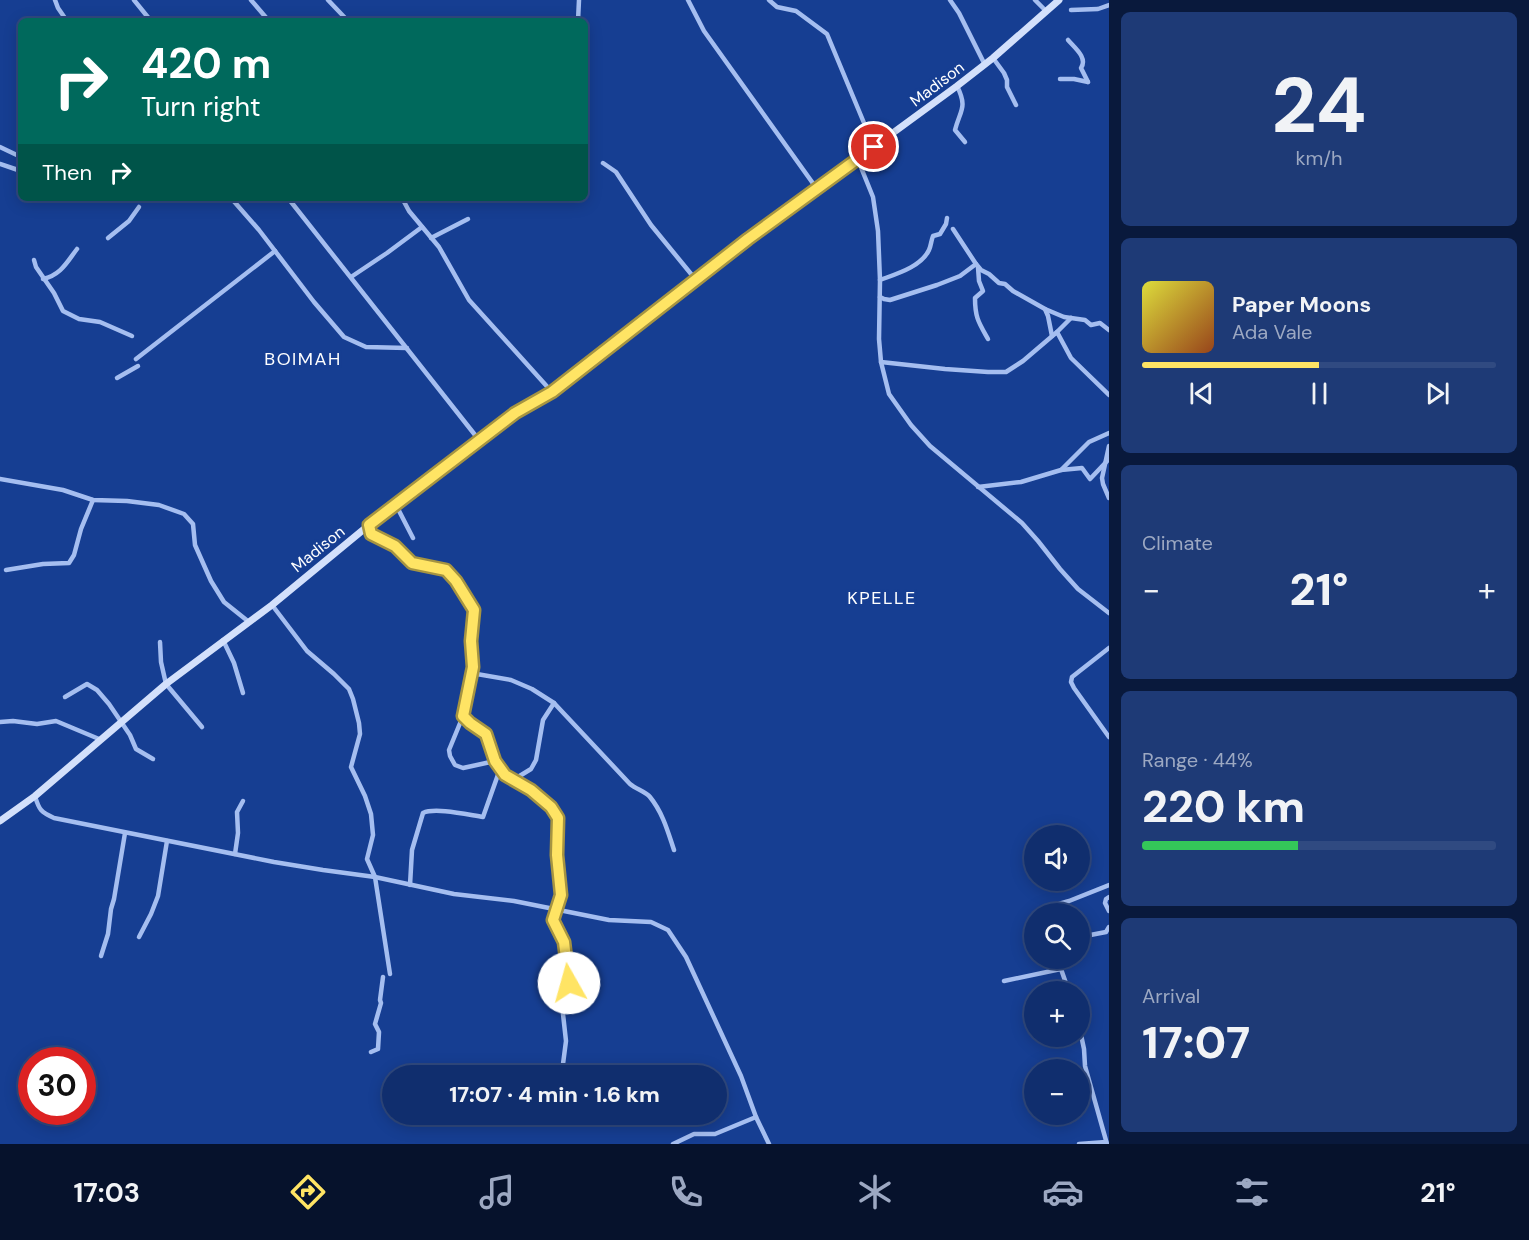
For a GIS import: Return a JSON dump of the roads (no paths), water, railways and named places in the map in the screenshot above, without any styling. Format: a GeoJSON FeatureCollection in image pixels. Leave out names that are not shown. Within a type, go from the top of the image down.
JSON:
{"type":"FeatureCollection","features":[{"type":"Feature","properties":{"kind":"street"},"geometry":{"type":"LineString","coordinates":[[55,0],[64,18]]}},
{"type":"Feature","properties":{"kind":"street"},"geometry":{"type":"LineString","coordinates":[[134,0],[149,18]]}},
{"type":"Feature","properties":{"kind":"street"},"geometry":{"type":"LineString","coordinates":[[251,0],[266,18]]}},
{"type":"Feature","properties":{"kind":"street"},"geometry":{"type":"LineString","coordinates":[[328,0],[345,18]]}},
{"type":"Feature","properties":{"kind":"street"},"geometry":{"type":"LineString","coordinates":[[578,18],[579,0]]}},
{"type":"Feature","properties":{"kind":"street"},"geometry":{"type":"LineString","coordinates":[[688,0],[704,31],[817,189]]}},
{"type":"Feature","properties":{"kind":"street"},"geometry":{"type":"LineString","coordinates":[[769,0],[777,7],[796,11],[826,34],[874,147]]}},
{"type":"Feature","properties":{"kind":"street"},"geometry":{"type":"LineString","coordinates":[[950,0],[985,64]]}},
{"type":"Feature","properties":{"kind":"street"},"geometry":{"type":"LineString","coordinates":[[1035,0],[1046,11]]}},
{"type":"Feature","properties":{"kind":"street","name":"Madison"},"geometry":{"type":"LineString","coordinates":[[1,819],[35,796],[166,684],[272,605],[369,525],[515,413],[552,392],[748,239],[957,86],[993,58],[1058,0]]}},
{"type":"Feature","properties":{"kind":"street"},"geometry":{"type":"LineString","coordinates":[[1071,10],[1098,9],[1109,4],[1105,0]]}},
{"type":"Feature","properties":{"kind":"street"},"geometry":{"type":"LineString","coordinates":[[1060,79],[1088,82],[1081,68],[1084,65],[1082,57],[1068,40]]}},
{"type":"Feature","properties":{"kind":"street"},"geometry":{"type":"LineString","coordinates":[[993,58],[1004,73],[1007,87],[1016,105]]}},
{"type":"Feature","properties":{"kind":"street"},"geometry":{"type":"LineString","coordinates":[[957,86],[963,105],[955,130],[965,142]]}},
{"type":"Feature","properties":{"kind":"street"},"geometry":{"type":"LineString","coordinates":[[0,147],[18,156]]}},
{"type":"Feature","properties":{"kind":"street"},"geometry":{"type":"LineString","coordinates":[[858,160],[873,197],[878,231],[879,339],[881,362],[889,394],[911,425],[930,446],[1022,523],[1078,589],[1109,613]]}},
{"type":"Feature","properties":{"kind":"street"},"geometry":{"type":"LineString","coordinates":[[603,163],[616,172],[651,225],[696,280]]}},
{"type":"Feature","properties":{"kind":"street"},"geometry":{"type":"LineString","coordinates":[[0,164],[18,171]]}},
{"type":"Feature","properties":{"kind":"street"},"geometry":{"type":"LineString","coordinates":[[233,201],[344,337],[366,347],[407,348]]}},
{"type":"Feature","properties":{"kind":"street"},"geometry":{"type":"LineString","coordinates":[[290,201],[479,440]]}},
{"type":"Feature","properties":{"kind":"street"},"geometry":{"type":"LineString","coordinates":[[404,201],[409,211],[439,247],[470,300],[552,392]]}},
{"type":"Feature","properties":{"kind":"street"},"geometry":{"type":"LineString","coordinates":[[108,238],[129,221],[139,207]]}},
{"type":"Feature","properties":{"kind":"street"},"geometry":{"type":"LineString","coordinates":[[880,280],[897,274],[921,260],[929,250],[933,236],[940,234],[947,218]]}},
{"type":"Feature","properties":{"kind":"street"},"geometry":{"type":"LineString","coordinates":[[431,237],[468,219]]}},
{"type":"Feature","properties":{"kind":"street"},"geometry":{"type":"LineString","coordinates":[[351,277],[422,227]]}},
{"type":"Feature","properties":{"kind":"street"},"geometry":{"type":"LineString","coordinates":[[953,229],[977,266],[999,283],[1005,284],[1044,309],[1085,320],[1091,325],[1100,323],[1109,330]]}},
{"type":"Feature","properties":{"kind":"street"},"geometry":{"type":"LineString","coordinates":[[43,279],[53,277],[59,272],[77,249]]}},
{"type":"Feature","properties":{"kind":"street"},"geometry":{"type":"LineString","coordinates":[[136,359],[275,251]]}},
{"type":"Feature","properties":{"kind":"street"},"geometry":{"type":"LineString","coordinates":[[34,260],[63,311],[80,319],[100,322],[132,336]]}},
{"type":"Feature","properties":{"kind":"street"},"geometry":{"type":"LineString","coordinates":[[880,297],[890,300],[937,285],[977,266]]}},
{"type":"Feature","properties":{"kind":"street"},"geometry":{"type":"LineString","coordinates":[[977,266],[983,291],[975,298],[975,310],[977,320],[988,339]]}},
{"type":"Feature","properties":{"kind":"street"},"geometry":{"type":"LineString","coordinates":[[1044,309],[1055,334],[1071,358],[1109,395]]}},
{"type":"Feature","properties":{"kind":"street"},"geometry":{"type":"LineString","coordinates":[[881,362],[945,369],[1006,372],[1055,334],[1071,318]]}},
{"type":"Feature","properties":{"kind":"street"},"geometry":{"type":"LineString","coordinates":[[117,378],[138,366]]}},
{"type":"Feature","properties":{"kind":"street"},"geometry":{"type":"LineString","coordinates":[[1061,470],[1089,442],[1109,433]]}},
{"type":"Feature","properties":{"kind":"street"},"geometry":{"type":"LineString","coordinates":[[1109,447],[1103,483],[1109,498]]}},
{"type":"Feature","properties":{"kind":"street"},"geometry":{"type":"LineString","coordinates":[[978,487],[1021,482],[1061,470],[1082,468],[1090,479],[1104,473]]}},
{"type":"Feature","properties":{"kind":"street"},"geometry":{"type":"LineString","coordinates":[[0,479],[63,490],[93,500],[159,505],[184,513],[193,524],[195,545],[211,581],[224,602],[249,622]]}},
{"type":"Feature","properties":{"kind":"street"},"geometry":{"type":"LineString","coordinates":[[6,570],[69,563],[74,555],[81,529],[93,500]]}},
{"type":"Feature","properties":{"kind":"street"},"geometry":{"type":"LineString","coordinates":[[396,505],[413,538]]}},
{"type":"Feature","properties":{"kind":"street"},"geometry":{"type":"LineString","coordinates":[[369,525],[371,534],[395,546],[410,561],[446,570],[456,581],[474,610],[471,641],[473,667],[463,716],[449,750],[455,765],[462,768],[495,761]]}},
{"type":"Feature","properties":{"kind":"street"},"geometry":{"type":"LineString","coordinates":[[272,605],[307,651],[349,689],[360,734],[351,767],[371,814],[373,835],[367,859],[375,877],[390,974]]}},
{"type":"Feature","properties":{"kind":"street"},"geometry":{"type":"LineString","coordinates":[[223,640],[234,663],[243,693]]}},
{"type":"Feature","properties":{"kind":"street"},"geometry":{"type":"LineString","coordinates":[[160,642],[161,662],[166,684],[202,728]]}},
{"type":"Feature","properties":{"kind":"street"},"geometry":{"type":"LineString","coordinates":[[1109,648],[1072,677],[1071,682],[1109,737]]}},
{"type":"Feature","properties":{"kind":"street"},"geometry":{"type":"LineString","coordinates":[[471,673],[511,680],[532,689],[554,703],[630,784],[649,795],[664,820],[674,850]]}},
{"type":"Feature","properties":{"kind":"street"},"geometry":{"type":"LineString","coordinates":[[65,697],[87,684],[97,690],[130,735],[136,749],[153,759]]}},
{"type":"Feature","properties":{"kind":"street"},"geometry":{"type":"LineString","coordinates":[[513,780],[531,769],[536,760],[543,720],[554,703]]}},
{"type":"Feature","properties":{"kind":"street"},"geometry":{"type":"LineString","coordinates":[[463,716],[486,734],[495,761],[505,775],[531,790],[551,807],[558,818],[557,855],[561,895],[553,920],[564,942],[569,983],[563,1014],[566,1041],[563,1064]]}},
{"type":"Feature","properties":{"kind":"street"},"geometry":{"type":"LineString","coordinates":[[0,722],[37,724],[56,721],[99,739]]}},
{"type":"Feature","properties":{"kind":"street"},"geometry":{"type":"LineString","coordinates":[[410,885],[412,850],[423,813],[429,811],[462,813],[483,817],[500,768]]}},
{"type":"Feature","properties":{"kind":"street"},"geometry":{"type":"LineString","coordinates":[[35,796],[42,812],[54,818],[167,842],[609,920],[651,922],[668,930],[686,957],[741,1076],[769,1144]]}},
{"type":"Feature","properties":{"kind":"street"},"geometry":{"type":"LineString","coordinates":[[235,854],[238,833],[237,812],[243,801]]}},
{"type":"Feature","properties":{"kind":"street"},"geometry":{"type":"LineString","coordinates":[[101,957],[108,934],[125,833]]}},
{"type":"Feature","properties":{"kind":"street"},"geometry":{"type":"LineString","coordinates":[[139,937],[158,896],[167,842]]}},
{"type":"Feature","properties":{"kind":"street"},"geometry":{"type":"LineString","coordinates":[[1062,903],[1109,885]]}},
{"type":"Feature","properties":{"kind":"street"},"geometry":{"type":"LineString","coordinates":[[1109,897],[1105,903],[1109,911]]}},
{"type":"Feature","properties":{"kind":"street"},"geometry":{"type":"LineString","coordinates":[[1090,935],[1106,932],[1109,927]]}},
{"type":"Feature","properties":{"kind":"street"},"geometry":{"type":"LineString","coordinates":[[1004,981],[1062,969],[1066,981]]}},
{"type":"Feature","properties":{"kind":"street"},"geometry":{"type":"LineString","coordinates":[[371,1052],[378,1048],[379,1044],[379,1032],[375,1024],[381,1004],[383,977]]}},
{"type":"Feature","properties":{"kind":"street"},"geometry":{"type":"LineString","coordinates":[[1079,1144],[1107,1143],[1085,1066],[1084,1047]]}},
{"type":"Feature","properties":{"kind":"street"},"geometry":{"type":"LineString","coordinates":[[673,1144],[694,1134],[715,1134],[756,1117]]}},
{"type":"Feature","properties":{"kind":"district","name":"BOIMAH"},"geometry":{"type":"Point","coordinates":[303,359]}},
{"type":"Feature","properties":{"kind":"district","name":"KPELLE"},"geometry":{"type":"Point","coordinates":[882,598]}}]}
